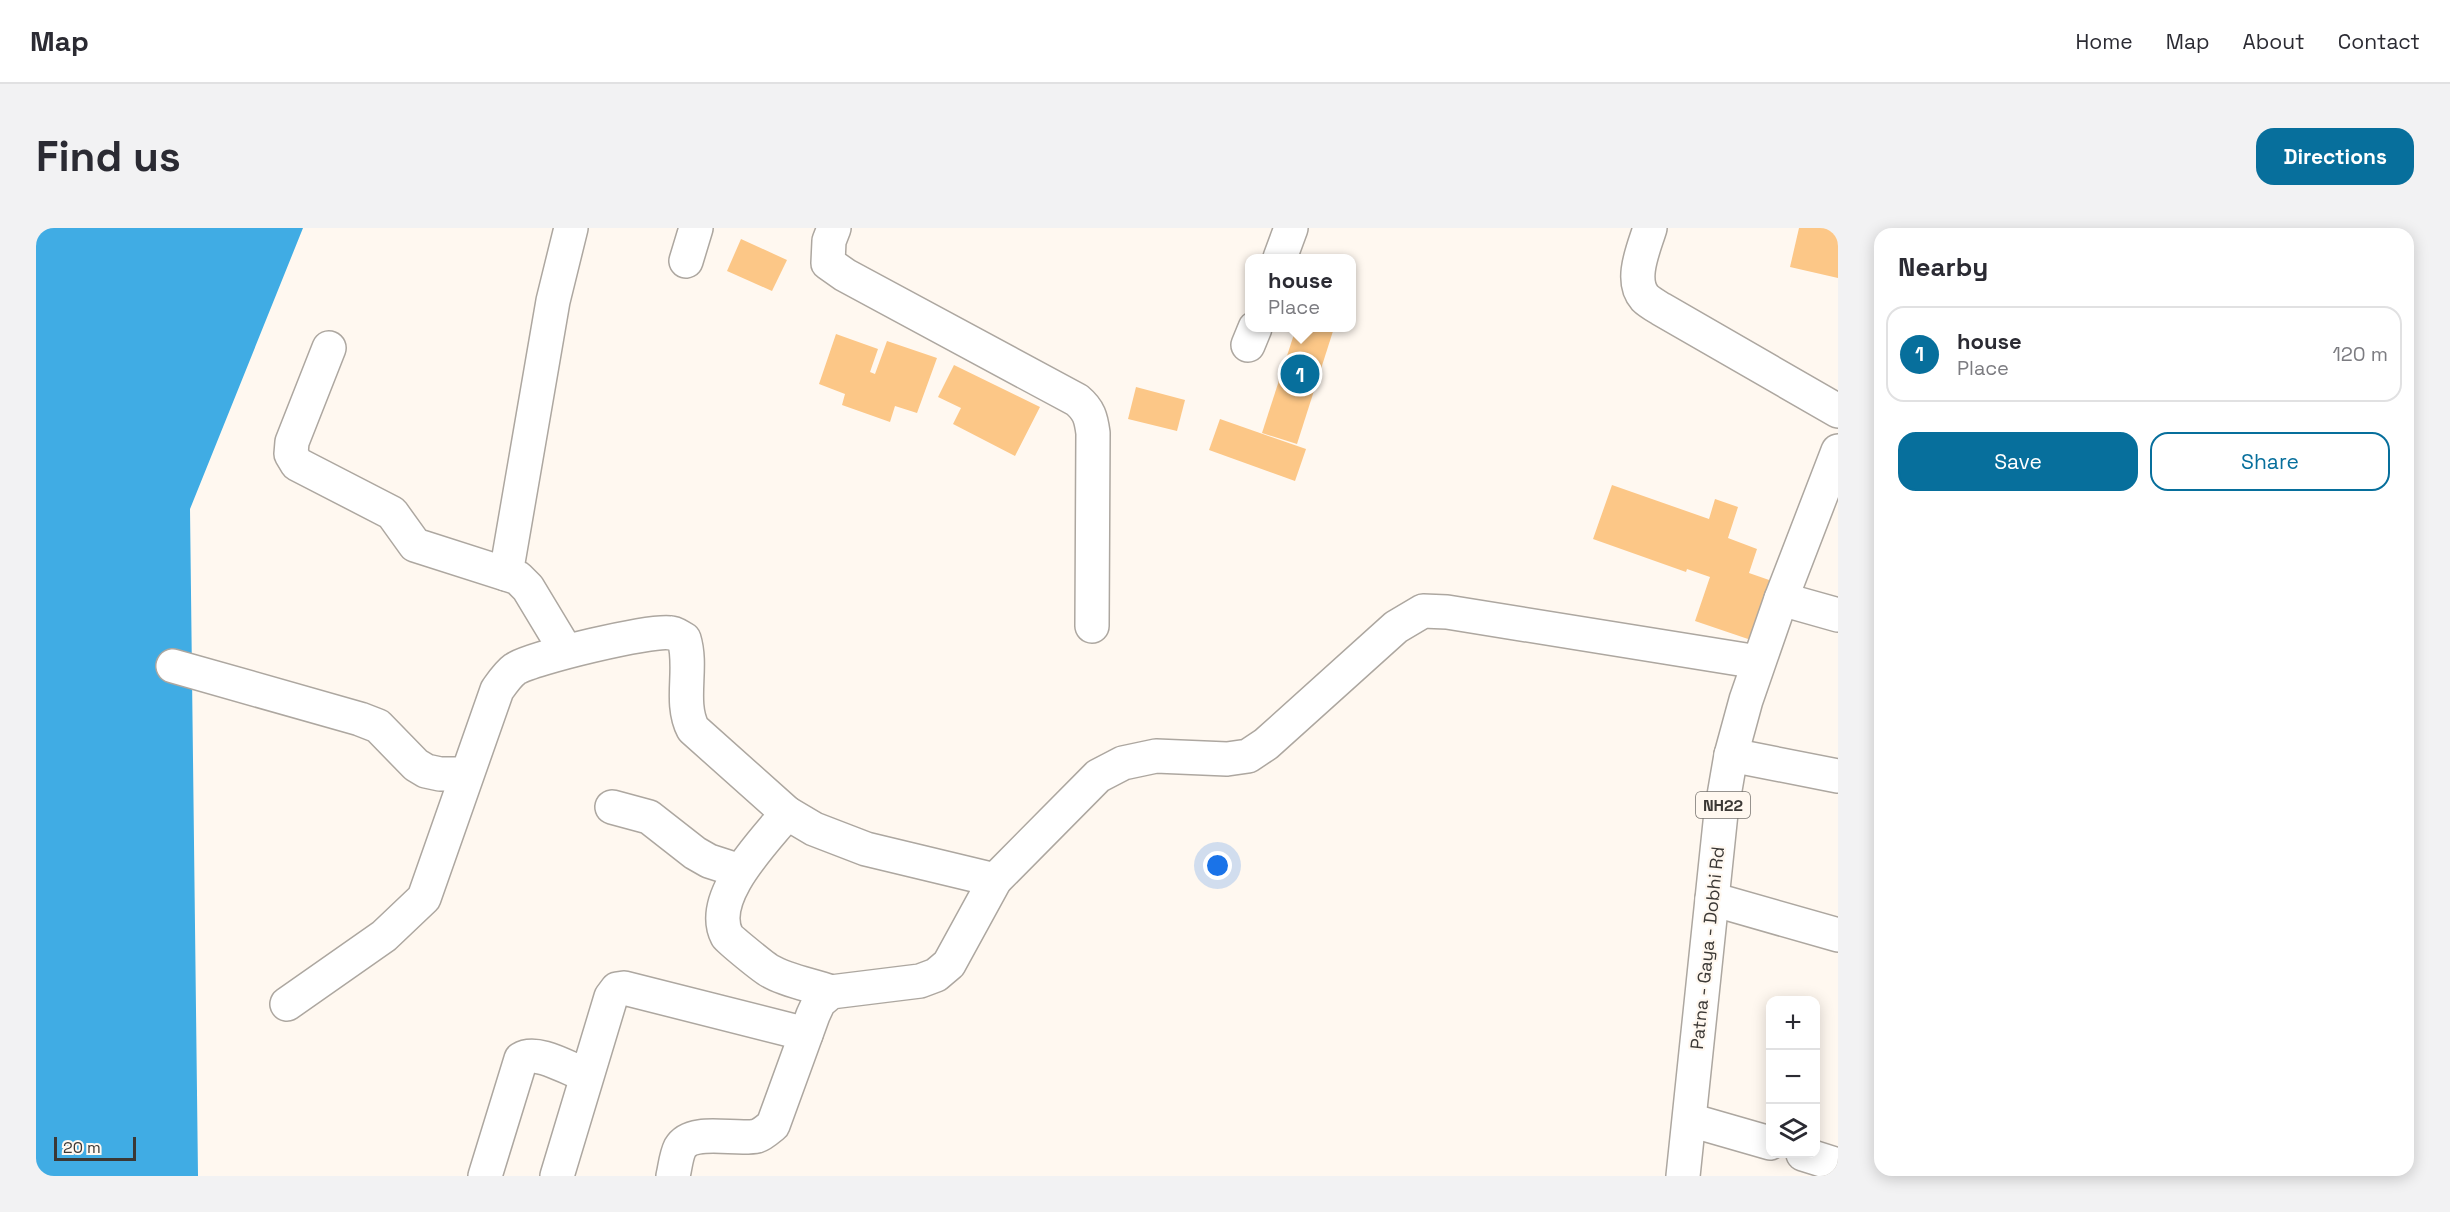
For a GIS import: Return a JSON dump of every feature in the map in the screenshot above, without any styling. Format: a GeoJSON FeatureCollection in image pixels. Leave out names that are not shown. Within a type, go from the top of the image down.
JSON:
{"type":"FeatureCollection","features":[{"type":"Feature","properties":{"kind":"street"},"geometry":{"type":"LineString","coordinates":[[506,574],[553,301],[571,228]]}},
{"type":"Feature","properties":{"kind":"street"},"geometry":{"type":"LineString","coordinates":[[686,261],[696,228]]}},
{"type":"Feature","properties":{"kind":"street"},"geometry":{"type":"LineString","coordinates":[[834,228],[829,241],[828,263],[846,275],[1066,394],[1086,408],[1091,418],[1093,433],[1092,626]]}},
{"type":"Feature","properties":{"kind":"street"},"geometry":{"type":"LineString","coordinates":[[1281,254],[1291,228]]}},
{"type":"Feature","properties":{"kind":"street"},"geometry":{"type":"LineString","coordinates":[[1650,228],[1640,264],[1638,283],[1645,297],[1661,309],[1838,411]]}},
{"type":"Feature","properties":{"kind":"street"},"geometry":{"type":"LineString","coordinates":[[329,348],[292,442],[291,454],[297,464],[392,513],[415,545],[518,578],[528,588],[566,651]]}},
{"type":"Feature","properties":{"kind":"street","name":"Patna - Gaya - Dobhi Rd"},"geometry":{"type":"LineString","coordinates":[[1683,1176],[1721,813],[1731,755],[1758,662],[1838,451]]}},
{"type":"Feature","properties":{"kind":"street"},"geometry":{"type":"LineString","coordinates":[[1781,599],[1838,615]]}},
{"type":"Feature","properties":{"kind":"street"},"geometry":{"type":"LineString","coordinates":[[787,813],[740,872],[728,892],[723,913],[727,936],[770,971],[831,992],[920,981],[936,975],[949,964],[995,880],[1098,776],[1123,763],[1156,756],[1227,759],[1248,756],[1266,744],[1396,627],[1423,611],[1447,612],[1758,662]]}},
{"type":"Feature","properties":{"kind":"street"},"geometry":{"type":"LineString","coordinates":[[287,1004],[384,936],[424,898],[497,690],[515,669],[566,651],[661,633],[672,633],[684,639],[687,651],[687,718],[693,729],[787,813],[814,829],[866,849],[995,880]]}},
{"type":"Feature","properties":{"kind":"street"},"geometry":{"type":"LineString","coordinates":[[173,666],[360,719],[378,726],[416,765],[426,771],[440,774],[466,774]]}},
{"type":"Feature","properties":{"kind":"street"},"geometry":{"type":"LineString","coordinates":[[1731,755],[1838,776]]}},
{"type":"Feature","properties":{"kind":"street"},"geometry":{"type":"LineString","coordinates":[[612,807],[649,817],[695,853],[709,861],[740,872]]}},
{"type":"Feature","properties":{"kind":"street"},"geometry":{"type":"LineString","coordinates":[[1712,899],[1838,935]]}},
{"type":"Feature","properties":{"kind":"street"},"geometry":{"type":"LineString","coordinates":[[557,1176],[611,997],[617,989],[624,988],[806,1034]]}},
{"type":"Feature","properties":{"kind":"street"},"geometry":{"type":"LineString","coordinates":[[673,1176],[680,1149],[688,1140],[703,1136],[744,1138],[760,1135],[773,1125],[819,1002],[831,992]]}},
{"type":"Feature","properties":{"kind":"street"},"geometry":{"type":"LineString","coordinates":[[485,1176],[521,1059],[536,1055],[586,1075]]}},
{"type":"Feature","properties":{"kind":"street"},"geometry":{"type":"LineString","coordinates":[[1690,1120],[1766,1142]]}},
{"type":"Feature","properties":{"kind":"street"},"geometry":{"type":"LineString","coordinates":[[1816,1158],[1838,1165]]}},
{"type":"Feature","properties":{"kind":"water"},"geometry":{"type":"Polygon","coordinates":[[[36,228],[303,228],[190,509],[198,1176],[36,1176],[36,228]]]}},
{"type":"Feature","properties":{"kind":"building"},"geometry":{"type":"Polygon","coordinates":[[[1799,228],[1838,228],[1838,278],[1790,267],[1799,228]]]}},
{"type":"Feature","properties":{"kind":"building"},"geometry":{"type":"Polygon","coordinates":[[[741,239],[787,260],[772,291],[727,271],[741,239]]]}},
{"type":"Feature","properties":{"kind":"building"},"geometry":{"type":"Polygon","coordinates":[[[1295,332],[1333,332],[1297,444],[1262,433],[1295,332]]]}},
{"type":"Feature","properties":{"kind":"building"},"geometry":{"type":"Polygon","coordinates":[[[836,334],[878,349],[870,372],[875,374],[887,341],[937,358],[917,413],[895,406],[890,422],[842,405],[845,394],[819,384],[836,334]]]}},
{"type":"Feature","properties":{"kind":"building"},"geometry":{"type":"Polygon","coordinates":[[[954,365],[1040,407],[1015,456],[953,424],[961,408],[938,397],[954,365]]]}},
{"type":"Feature","properties":{"kind":"building"},"geometry":{"type":"Polygon","coordinates":[[[1136,387],[1185,400],[1177,431],[1128,419],[1136,387]]]}},
{"type":"Feature","properties":{"kind":"building"},"geometry":{"type":"Polygon","coordinates":[[[1220,419],[1306,449],[1295,481],[1209,450],[1220,419]]]}},
{"type":"Feature","properties":{"kind":"building"},"geometry":{"type":"Polygon","coordinates":[[[1612,485],[1709,519],[1715,499],[1738,507],[1728,538],[1757,549],[1749,573],[1772,581],[1751,640],[1695,621],[1710,577],[1687,569],[1686,572],[1593,539],[1612,485]]]}},
{"type":"Feature","properties":{"kind":"place","name":"house"},"geometry":{"type":"Point","coordinates":[1300,374]}}]}
